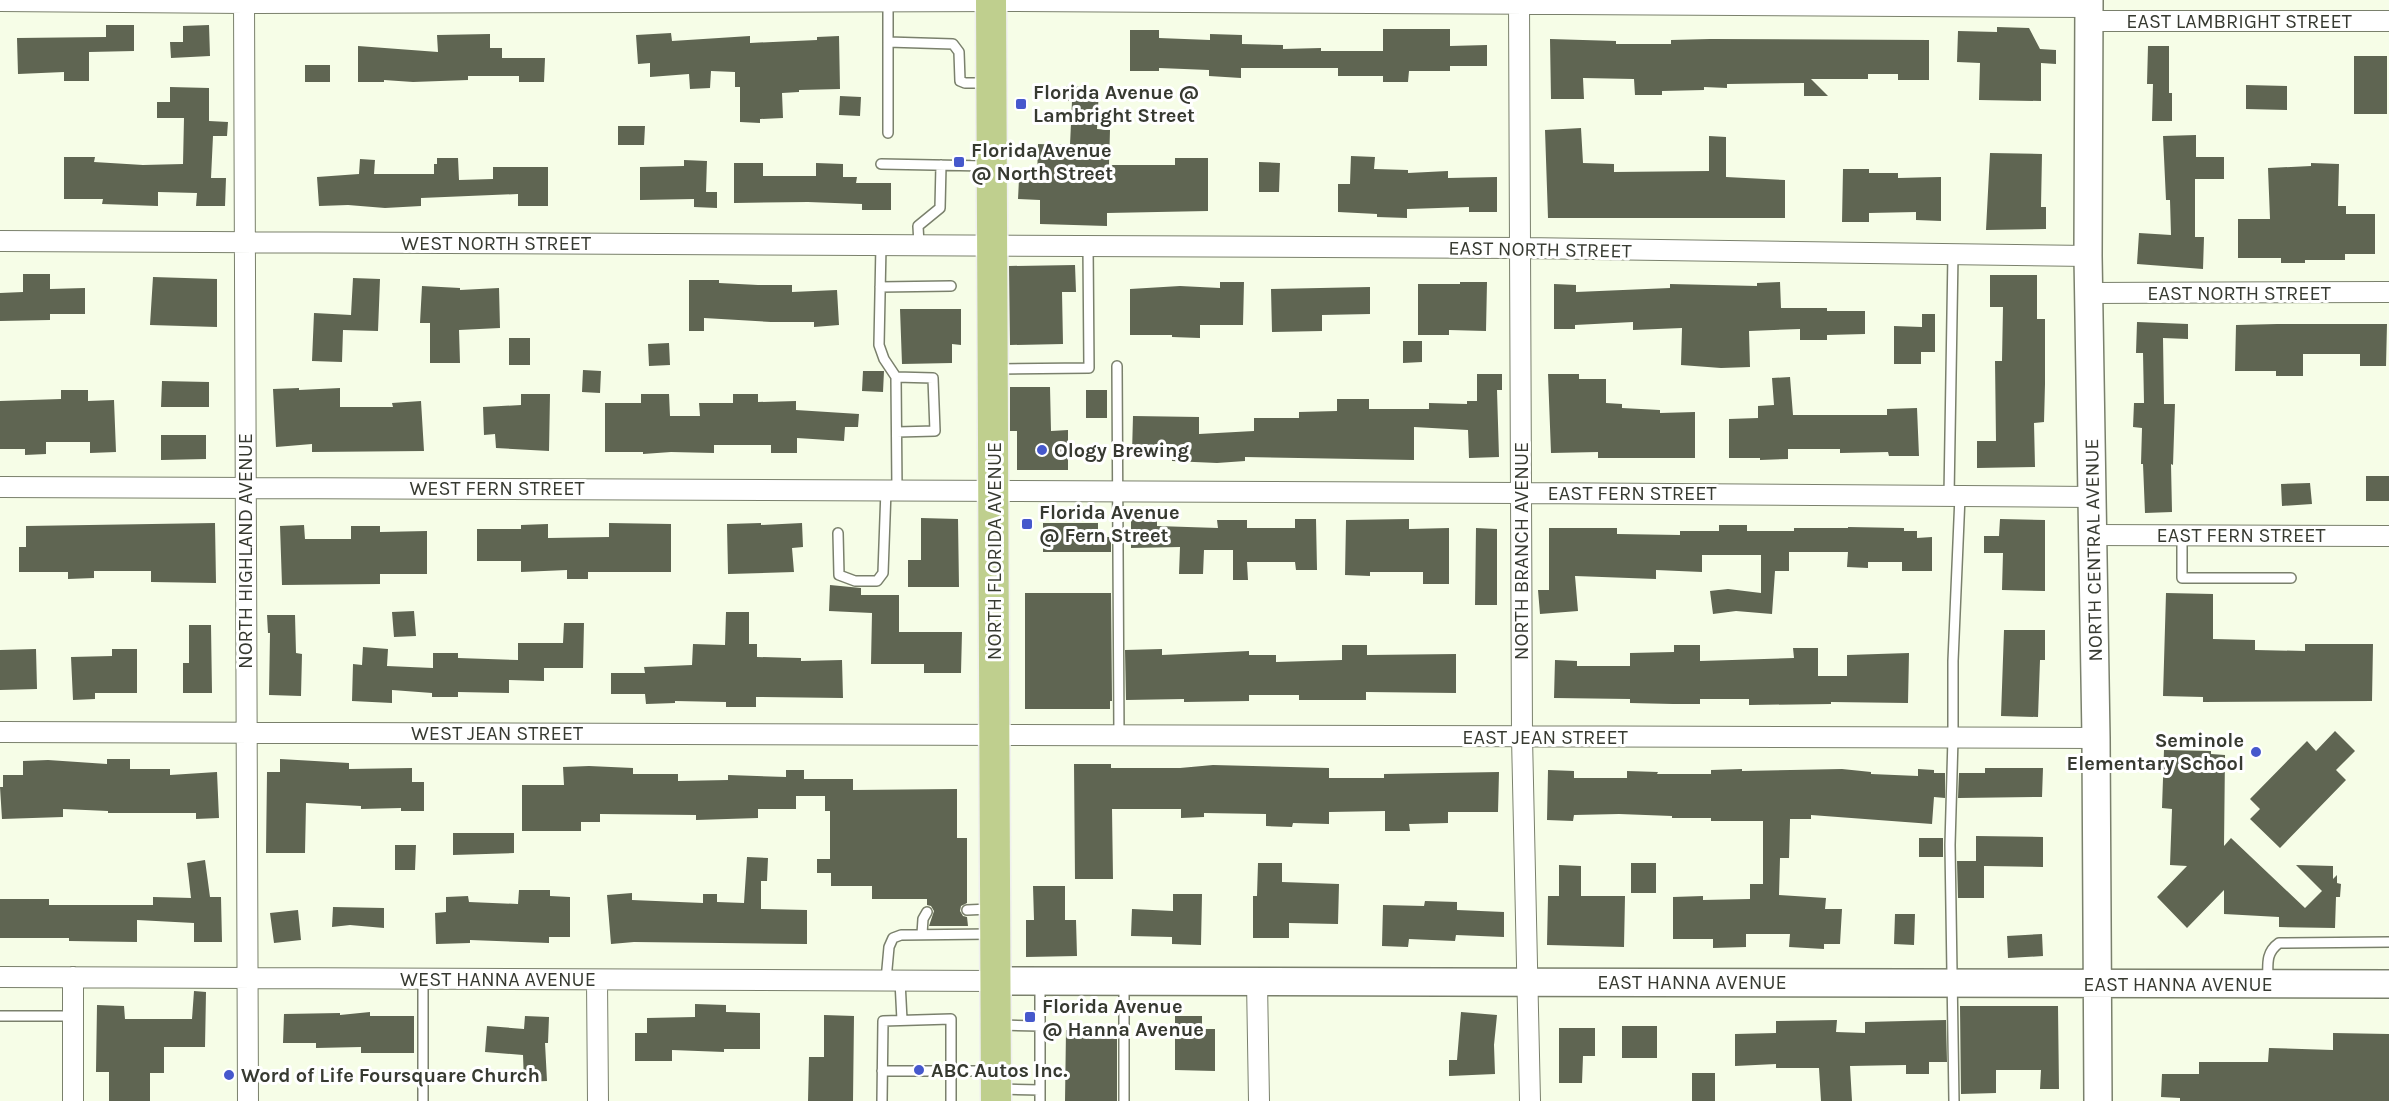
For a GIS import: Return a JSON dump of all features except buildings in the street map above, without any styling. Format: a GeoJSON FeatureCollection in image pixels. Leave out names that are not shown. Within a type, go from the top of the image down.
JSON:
{"type":"FeatureCollection","features":[{"type":"Feature","properties":{"kind":"main road","name":"NORTH FLORIDA AVENUE"},"geometry":{"type":"LineString","coordinates":[[991,1],[995,735],[986,918],[996,981],[996,1087]]}},
{"type":"Feature","properties":{"kind":"street","name":"EAST LAMBRIGHT STREET"},"geometry":{"type":"LineString","coordinates":[[0,1],[1519,2],[2089,9],[2389,21]]}},
{"type":"Feature","properties":{"kind":"street","name":"NORTH HIGHLAND AVENUE"},"geometry":{"type":"LineString","coordinates":[[244,1],[248,1101]]}},
{"type":"Feature","properties":{"kind":"street","name":"NORTH BRANCH AVENUE"},"geometry":{"type":"LineString","coordinates":[[1519,2],[1522,737],[1530,1101]]}},
{"type":"Feature","properties":{"kind":"street","name":"NORTH CENTRAL AVENUE"},"geometry":{"type":"LineString","coordinates":[[2089,9],[2088,293],[2096,738],[2098,1101]]}},
{"type":"Feature","properties":{"kind":"street","name":"WEST NORTH STREET"},"geometry":{"type":"LineString","coordinates":[[0,241],[992,246]]}},
{"type":"Feature","properties":{"kind":"street","name":"EAST NORTH STREET"},"geometry":{"type":"LineString","coordinates":[[992,246],[1521,248],[2088,256]]}},
{"type":"Feature","properties":{"kind":"street","name":"EAST NORTH STREET"},"geometry":{"type":"LineString","coordinates":[[2088,293],[2389,292]]}},
{"type":"Feature","properties":{"kind":"street","name":"WEST FERN STREET"},"geometry":{"type":"LineString","coordinates":[[0,487],[993,491]]}},
{"type":"Feature","properties":{"kind":"street","name":"EAST FERN STREET"},"geometry":{"type":"LineString","coordinates":[[993,491],[1521,492],[2091,497]]}},
{"type":"Feature","properties":{"kind":"street","name":"EAST FERN STREET"},"geometry":{"type":"LineString","coordinates":[[2093,535],[2389,536]]}},
{"type":"Feature","properties":{"kind":"street","name":"WEST JEAN STREET"},"geometry":{"type":"LineString","coordinates":[[0,732],[995,735]]}},
{"type":"Feature","properties":{"kind":"street","name":"EAST JEAN STREET"},"geometry":{"type":"LineString","coordinates":[[995,735],[2096,738]]}},
{"type":"Feature","properties":{"kind":"street","name":"WEST HANNA AVENUE"},"geometry":{"type":"LineString","coordinates":[[0,977],[996,981]]}},
{"type":"Feature","properties":{"kind":"street"},"geometry":{"type":"LineString","coordinates":[[73,977],[73,1101]]}},
{"type":"Feature","properties":{"kind":"street"},"geometry":{"type":"LineString","coordinates":[[597,980],[598,1101]]}},
{"type":"Feature","properties":{"kind":"street","name":"EAST HANNA AVENUE"},"geometry":{"type":"LineString","coordinates":[[996,981],[2389,984]]}},
{"type":"Feature","properties":{"kind":"street"},"geometry":{"type":"LineString","coordinates":[[1257,981],[1259,1101]]}},
{"type":"Feature","properties":{"kind":"lane"},"geometry":{"type":"LineString","coordinates":[[888,2],[888,133]]}},
{"type":"Feature","properties":{"kind":"lane"},"geometry":{"type":"LineString","coordinates":[[888,42],[953,44],[959,52],[960,81],[991,83]]}},
{"type":"Feature","properties":{"kind":"lane"},"geometry":{"type":"LineString","coordinates":[[881,164],[992,166]]}},
{"type":"Feature","properties":{"kind":"lane"},"geometry":{"type":"LineString","coordinates":[[919,245],[918,226],[940,208],[941,165]]}},
{"type":"Feature","properties":{"kind":"lane"},"geometry":{"type":"LineString","coordinates":[[838,533],[839,575],[855,581],[877,581],[883,573],[897,432],[896,378],[884,359],[879,345],[880,245]]}},
{"type":"Feature","properties":{"kind":"lane"},"geometry":{"type":"LineString","coordinates":[[993,369],[1089,368],[1088,246]]}},
{"type":"Feature","properties":{"kind":"lane"},"geometry":{"type":"LineString","coordinates":[[1953,254],[1955,496],[1950,845],[1954,1101]]}},
{"type":"Feature","properties":{"kind":"lane"},"geometry":{"type":"LineString","coordinates":[[880,287],[951,286]]}},
{"type":"Feature","properties":{"kind":"lane"},"geometry":{"type":"LineString","coordinates":[[1117,366],[1119,736]]}},
{"type":"Feature","properties":{"kind":"lane"},"geometry":{"type":"LineString","coordinates":[[896,378],[933,378],[935,431],[897,432]]}},
{"type":"Feature","properties":{"kind":"lane"},"geometry":{"type":"LineString","coordinates":[[2182,535],[2182,578],[2291,578]]}},
{"type":"Feature","properties":{"kind":"lane"},"geometry":{"type":"LineString","coordinates":[[922,934],[923,919],[927,912]]}},
{"type":"Feature","properties":{"kind":"lane"},"geometry":{"type":"LineString","coordinates":[[902,1020],[893,981],[890,947],[893,938],[901,935],[922,934],[986,918]]}},
{"type":"Feature","properties":{"kind":"lane"},"geometry":{"type":"LineString","coordinates":[[2268,984],[2267,957],[2272,948],[2279,943],[2389,942]]}},
{"type":"Feature","properties":{"kind":"lane"},"geometry":{"type":"LineString","coordinates":[[423,979],[423,1101]]}},
{"type":"Feature","properties":{"kind":"lane"},"geometry":{"type":"LineString","coordinates":[[1040,982],[1040,1101]]}},
{"type":"Feature","properties":{"kind":"lane"},"geometry":{"type":"LineString","coordinates":[[1124,983],[1124,1101]]}},
{"type":"Feature","properties":{"kind":"lane"},"geometry":{"type":"LineString","coordinates":[[0,1016],[73,1016]]}},
{"type":"Feature","properties":{"kind":"lane"},"geometry":{"type":"LineString","coordinates":[[882,1101],[883,1021],[902,1020],[951,1020],[951,1101]]}},
{"type":"Feature","properties":{"kind":"lane"},"geometry":{"type":"LineString","coordinates":[[996,1025],[1040,1026]]}},
{"type":"Feature","properties":{"kind":"lane"},"geometry":{"type":"LineString","coordinates":[[882,1071],[951,1071],[996,1087],[1040,1090]]}},
{"type":"Feature","properties":{"kind":"place","name":"Florida Avenue @ Lambright Street"},"geometry":{"type":"Point","coordinates":[1021,104]}},
{"type":"Feature","properties":{"kind":"place","name":"Florida Avenue @ North Street"},"geometry":{"type":"Point","coordinates":[959,162]}},
{"type":"Feature","properties":{"kind":"place","name":"Ology Brewing"},"geometry":{"type":"Point","coordinates":[1042,450]}},
{"type":"Feature","properties":{"kind":"place","name":"Florida Avenue @ Fern Street"},"geometry":{"type":"Point","coordinates":[1027,524]}},
{"type":"Feature","properties":{"kind":"place","name":"Seminole Elementary School"},"geometry":{"type":"Point","coordinates":[2256,752]}},
{"type":"Feature","properties":{"kind":"place","name":"Florida Avenue @ Hanna Avenue"},"geometry":{"type":"Point","coordinates":[1030,1017]}},
{"type":"Feature","properties":{"kind":"place","name":"ABC Autos Inc."},"geometry":{"type":"Point","coordinates":[919,1070]}},
{"type":"Feature","properties":{"kind":"place","name":"Word of Life Foursquare Church"},"geometry":{"type":"Point","coordinates":[229,1075]}}]}
